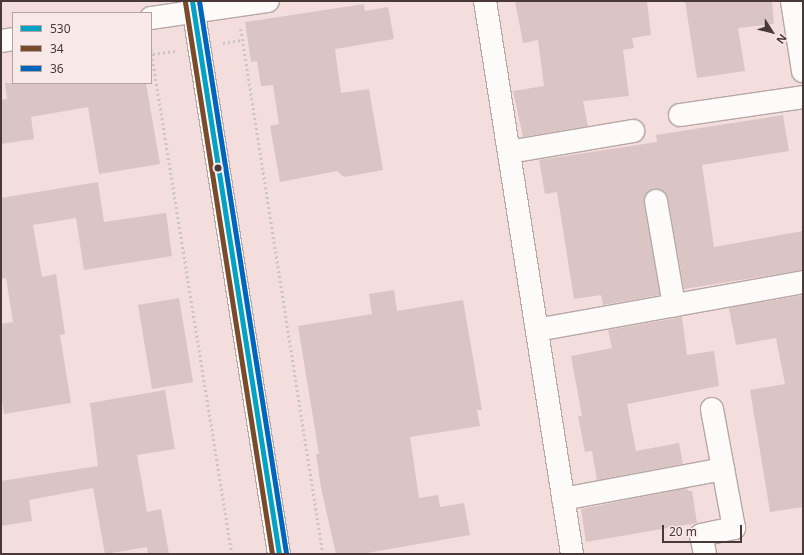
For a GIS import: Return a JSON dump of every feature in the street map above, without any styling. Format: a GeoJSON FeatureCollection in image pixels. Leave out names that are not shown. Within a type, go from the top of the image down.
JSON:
{"type":"FeatureCollection","features":[{"type":"Feature","properties":{"kind":"main road"},"geometry":{"type":"LineString","coordinates":[[152,18],[193,7],[238,6],[268,1]]}},
{"type":"Feature","properties":{"kind":"main road"},"geometry":{"type":"LineString","coordinates":[[485,1],[572,554]]}},
{"type":"Feature","properties":{"kind":"main road"},"geometry":{"type":"LineString","coordinates":[[792,1],[803,71]]}},
{"type":"Feature","properties":{"kind":"main road"},"geometry":{"type":"LineString","coordinates":[[193,7],[279,554]]}},
{"type":"Feature","properties":{"kind":"main road"},"geometry":{"type":"LineString","coordinates":[[1,41],[12,39]]}},
{"type":"Feature","properties":{"kind":"main road"},"geometry":{"type":"LineString","coordinates":[[680,115],[803,97]]}},
{"type":"Feature","properties":{"kind":"main road"},"geometry":{"type":"LineString","coordinates":[[509,152],[633,132]]}},
{"type":"Feature","properties":{"kind":"main road"},"geometry":{"type":"LineString","coordinates":[[656,201],[674,305]]}},
{"type":"Feature","properties":{"kind":"main road"},"geometry":{"type":"LineString","coordinates":[[537,330],[803,282]]}},
{"type":"Feature","properties":{"kind":"main road"},"geometry":{"type":"LineString","coordinates":[[705,554],[701,535],[734,528],[712,410]]}},
{"type":"Feature","properties":{"kind":"main road"},"geometry":{"type":"LineString","coordinates":[[563,499],[723,469]]}},
{"type":"Feature","properties":{"kind":"path"},"geometry":{"type":"LineString","coordinates":[[238,6],[323,554]]}},
{"type":"Feature","properties":{"kind":"path"},"geometry":{"type":"LineString","coordinates":[[152,54],[232,554]]}},
{"type":"Feature","properties":{"kind":"building"},"geometry":{"type":"Polygon","coordinates":[[[515,1],[647,1],[651,35],[632,38],[634,48],[623,50],[629,96],[583,101],[588,126],[523,137],[513,91],[544,86],[538,40],[523,43],[515,1]]]}},
{"type":"Feature","properties":{"kind":"building"},"geometry":{"type":"Polygon","coordinates":[[[685,1],[772,1],[774,24],[738,28],[745,71],[697,78],[685,1]]]}},
{"type":"Feature","properties":{"kind":"building"},"geometry":{"type":"Polygon","coordinates":[[[364,4],[365,11],[388,7],[394,39],[335,49],[341,93],[369,89],[383,170],[344,177],[337,171],[280,182],[270,126],[279,124],[273,85],[261,86],[257,61],[251,62],[245,22],[364,4]]]}},
{"type":"Feature","properties":{"kind":"building"},"geometry":{"type":"Polygon","coordinates":[[[5,83],[146,84],[160,164],[99,174],[88,107],[31,117],[34,139],[1,144],[1,100],[7,99],[5,83]]]}},
{"type":"Feature","properties":{"kind":"building"},"geometry":{"type":"Polygon","coordinates":[[[783,115],[789,151],[702,165],[714,247],[803,231],[803,270],[684,289],[668,199],[665,193],[654,189],[648,192],[644,203],[660,295],[603,305],[601,295],[574,299],[557,192],[545,194],[539,160],[657,142],[656,135],[783,115]]]}},
{"type":"Feature","properties":{"kind":"building"},"geometry":{"type":"Polygon","coordinates":[[[98,182],[104,222],[166,213],[172,256],[84,270],[76,218],[33,225],[42,277],[56,274],[65,334],[60,335],[71,403],[4,414],[1,394],[1,324],[13,322],[6,278],[1,279],[1,198],[98,182]]]}},
{"type":"Feature","properties":{"kind":"building"},"geometry":{"type":"Polygon","coordinates":[[[394,290],[397,311],[463,300],[482,410],[477,410],[480,426],[410,437],[419,498],[438,495],[440,507],[464,503],[470,535],[361,554],[336,554],[321,488],[316,454],[319,454],[298,326],[372,314],[369,294],[394,290]]]}},
{"type":"Feature","properties":{"kind":"building"},"geometry":{"type":"Polygon","coordinates":[[[803,295],[803,507],[770,512],[750,390],[785,384],[776,338],[736,345],[729,308],[803,295]]]}},
{"type":"Feature","properties":{"kind":"building"},"geometry":{"type":"Polygon","coordinates":[[[179,298],[193,382],[152,389],[138,305],[179,298]]]}},
{"type":"Feature","properties":{"kind":"building"},"geometry":{"type":"Polygon","coordinates":[[[682,317],[687,355],[714,351],[719,386],[627,404],[636,451],[679,443],[683,464],[597,480],[592,451],[585,452],[578,416],[582,416],[571,356],[612,348],[608,330],[682,317]]]}},
{"type":"Feature","properties":{"kind":"building"},"geometry":{"type":"Polygon","coordinates":[[[165,390],[175,449],[137,455],[147,512],[161,509],[169,554],[148,554],[147,547],[105,554],[93,488],[29,500],[32,521],[1,526],[1,481],[98,466],[90,403],[165,390]]]}},
{"type":"Feature","properties":{"kind":"building"},"geometry":{"type":"Polygon","coordinates":[[[687,488],[688,491],[692,491],[697,523],[586,542],[581,509],[687,488]]]}},
{"type":"Feature","properties":{"kind":"transit line","name":"530"},"geometry":{"type":"LineString","coordinates":[[192,1],[279,554]]}},
{"type":"Feature","properties":{"kind":"transit line","name":"36"},"geometry":{"type":"LineString","coordinates":[[199,1],[286,553]]}},
{"type":"Feature","properties":{"kind":"transit line","name":"34"},"geometry":{"type":"LineString","coordinates":[[185,2],[272,554]]}}]}
